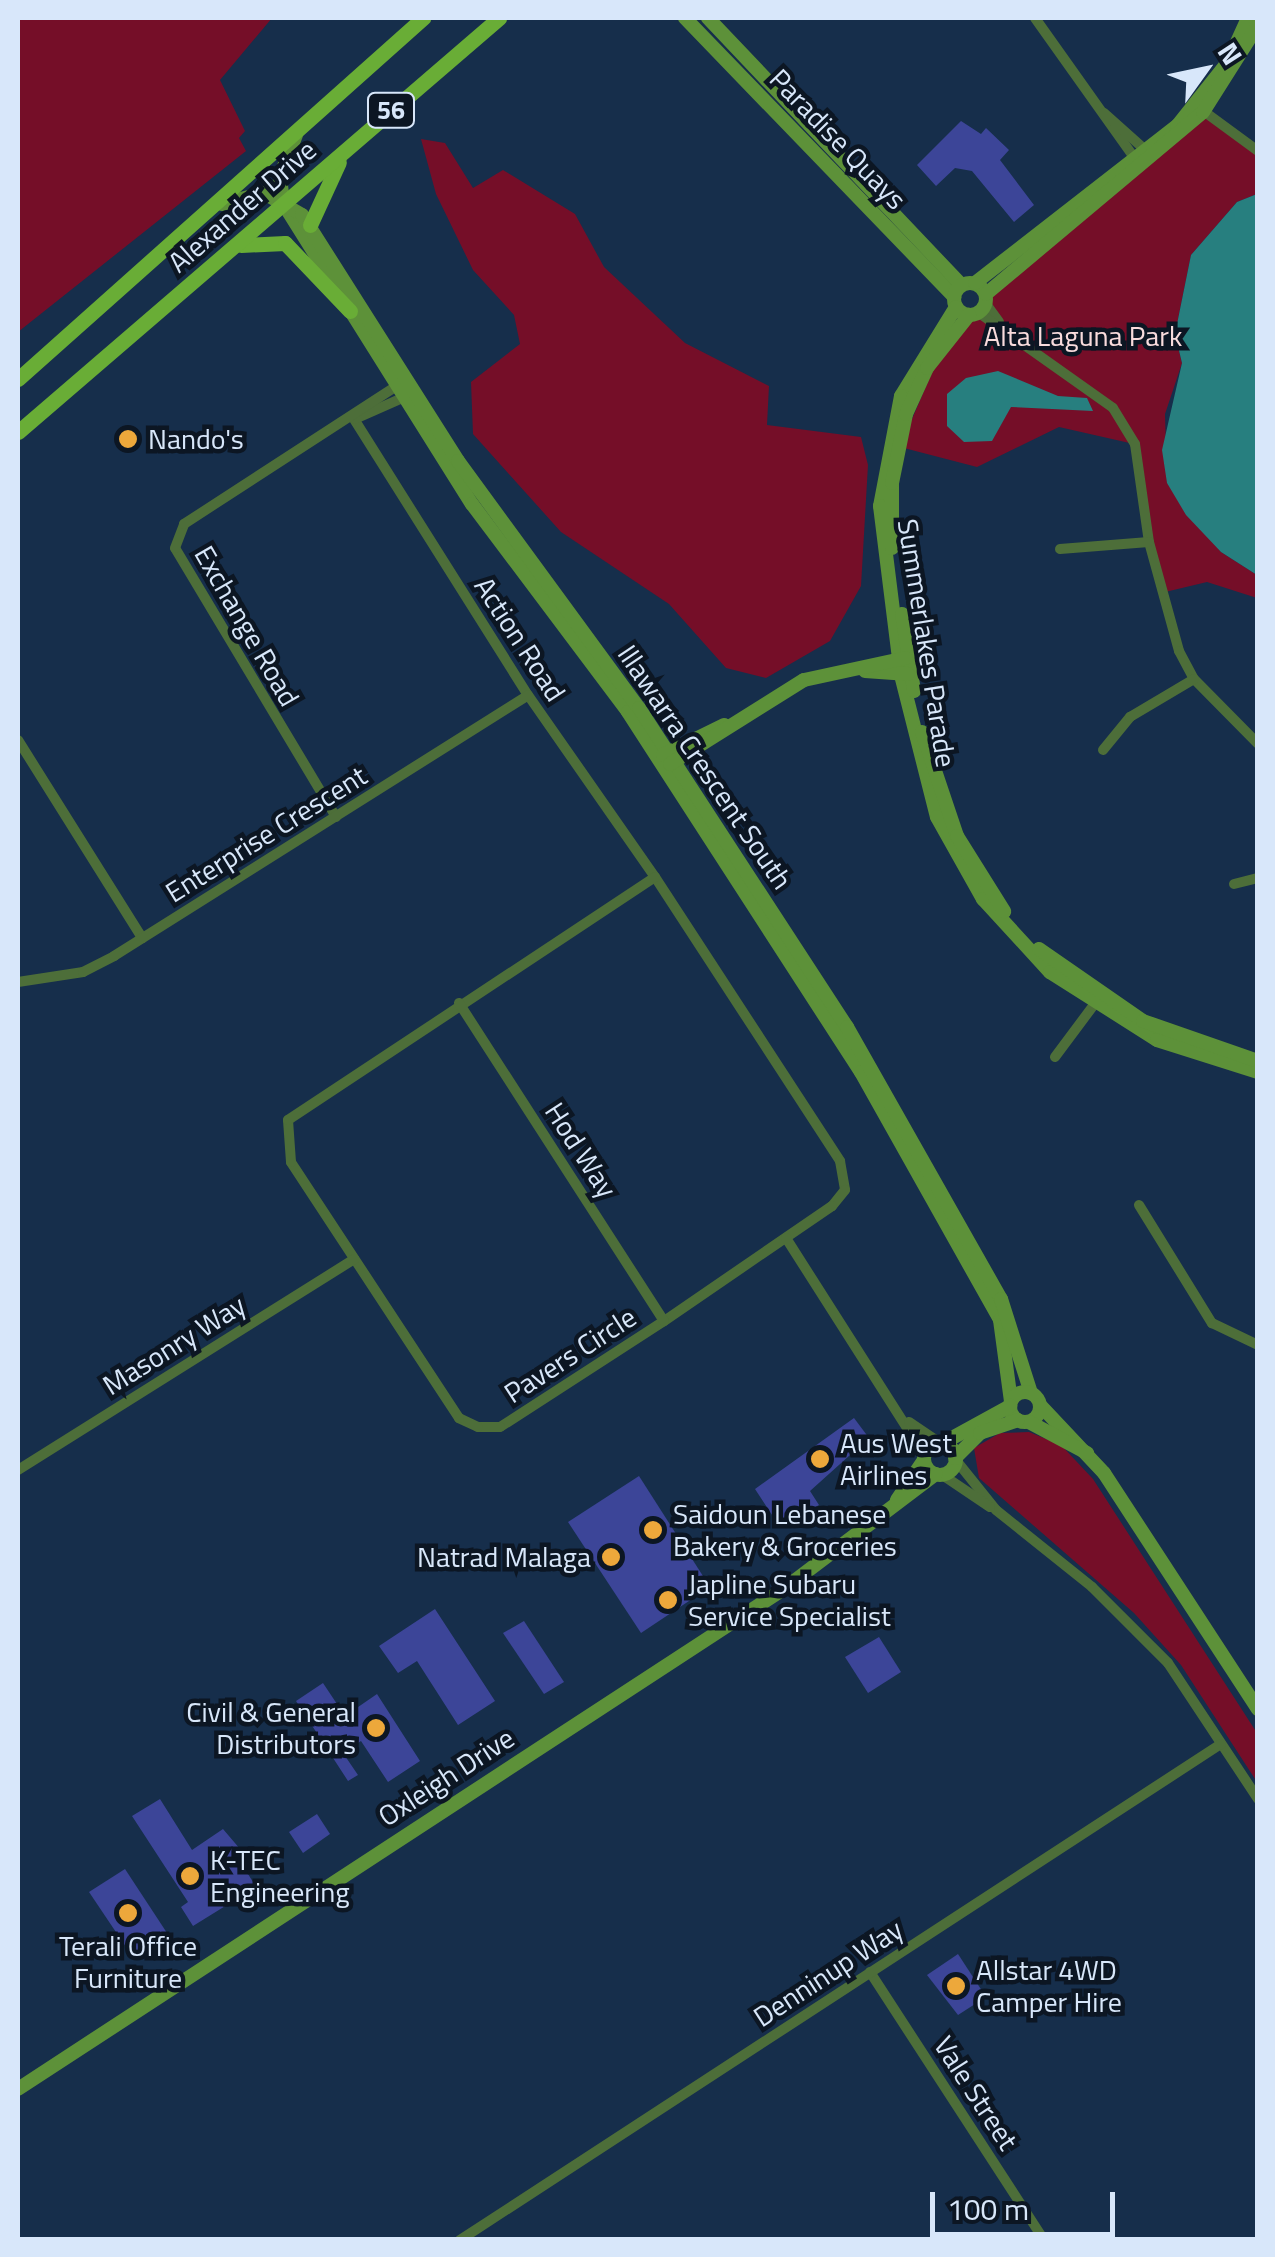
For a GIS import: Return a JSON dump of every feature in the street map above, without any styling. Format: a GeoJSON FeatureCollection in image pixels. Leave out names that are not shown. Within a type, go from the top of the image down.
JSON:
{"type":"FeatureCollection","features":[{"type":"Feature","properties":{"kind":"main road","name":"Alexander Drive"},"geometry":{"type":"LineString","coordinates":[[18,378],[222,204],[422,18]]}},
{"type":"Feature","properties":{"kind":"main road","name":"Alexander Drive"},"geometry":{"type":"LineString","coordinates":[[18,432],[499,18]]}},
{"type":"Feature","properties":{"kind":"main road"},"geometry":{"type":"LineString","coordinates":[[310,226],[330,174],[357,140]]}},
{"type":"Feature","properties":{"kind":"main road"},"geometry":{"type":"LineString","coordinates":[[228,251],[257,238],[284,242],[350,311]]}},
{"type":"Feature","properties":{"kind":"street","name":"Paradise Quays"},"geometry":{"type":"LineString","coordinates":[[685,18],[869,207],[1005,332],[1113,408],[1135,444],[1149,542],[1166,613],[1194,679],[1258,744]]}},
{"type":"Feature","properties":{"kind":"street","name":"Paradise Quays"},"geometry":{"type":"LineString","coordinates":[[708,18],[881,196],[971,299]]}},
{"type":"Feature","properties":{"kind":"street"},"geometry":{"type":"LineString","coordinates":[[1035,18],[1099,109],[1145,160]]}},
{"type":"Feature","properties":{"kind":"street","name":"Summerlakes Parade"},"geometry":{"type":"LineString","coordinates":[[1200,108],[1248,18]]}},
{"type":"Feature","properties":{"kind":"street","name":"Summerlakes Parade"},"geometry":{"type":"LineString","coordinates":[[1258,25],[1200,108],[1145,160],[971,299],[915,391],[892,483],[903,658],[920,768],[961,865],[1008,930],[1097,1002],[1157,1040],[1258,1072]]}},
{"type":"Feature","properties":{"kind":"street"},"geometry":{"type":"LineString","coordinates":[[1200,108],[1258,151]]}},
{"type":"Feature","properties":{"kind":"street"},"geometry":{"type":"LineString","coordinates":[[283,203],[280,177],[296,135]]}},
{"type":"Feature","properties":{"kind":"street"},"geometry":{"type":"LineString","coordinates":[[222,204],[260,193],[283,203]]}},
{"type":"Feature","properties":{"kind":"street"},"geometry":{"type":"LineString","coordinates":[[869,207],[881,196]]}},
{"type":"Feature","properties":{"kind":"street","name":"Illawarra Crescent South"},"geometry":{"type":"LineString","coordinates":[[283,203],[310,226],[404,389]]}},
{"type":"Feature","properties":{"kind":"street","name":"Illawarra Crescent South"},"geometry":{"type":"LineString","coordinates":[[283,203],[350,311],[667,759],[848,1027],[1000,1299],[1036,1399],[1087,1454],[1258,1709]]}},
{"type":"Feature","properties":{"kind":"street","name":"Exchange Road"},"geometry":{"type":"LineString","coordinates":[[336,816],[175,548],[184,524],[404,389]]}},
{"type":"Feature","properties":{"kind":"street","name":"Action Road"},"geometry":{"type":"LineString","coordinates":[[354,419],[528,695],[655,878]]}},
{"type":"Feature","properties":{"kind":"street"},"geometry":{"type":"LineString","coordinates":[[1060,550],[1149,542]]}},
{"type":"Feature","properties":{"kind":"street"},"geometry":{"type":"LineString","coordinates":[[667,759],[804,680],[865,671],[903,658]]}},
{"type":"Feature","properties":{"kind":"street"},"geometry":{"type":"LineString","coordinates":[[865,671],[906,674]]}},
{"type":"Feature","properties":{"kind":"street"},"geometry":{"type":"LineString","coordinates":[[1103,750],[1130,717],[1194,679]]}},
{"type":"Feature","properties":{"kind":"street","name":"Enterprise Crescent"},"geometry":{"type":"LineString","coordinates":[[18,982],[83,972],[528,695]]}},
{"type":"Feature","properties":{"kind":"street"},"geometry":{"type":"LineString","coordinates":[[18,740],[142,938]]}},
{"type":"Feature","properties":{"kind":"street","name":"Illawarra Crescent South"},"geometry":{"type":"LineString","coordinates":[[667,759],[861,1072],[993,1305],[1008,1344],[1010,1403]]}},
{"type":"Feature","properties":{"kind":"street","name":"Pavers Circle"},"geometry":{"type":"LineString","coordinates":[[655,878],[840,1161],[845,1190],[786,1238],[664,1322],[500,1427],[478,1427],[459,1418],[291,1162],[288,1120],[459,1002],[655,878]]}},
{"type":"Feature","properties":{"kind":"street"},"geometry":{"type":"LineString","coordinates":[[1234,884],[1258,878]]}},
{"type":"Feature","properties":{"kind":"street","name":"Hod Way"},"geometry":{"type":"LineString","coordinates":[[459,1002],[664,1322]]}},
{"type":"Feature","properties":{"kind":"street"},"geometry":{"type":"LineString","coordinates":[[1056,1057],[1097,1002]]}},
{"type":"Feature","properties":{"kind":"street","name":"Summerlakes Parade"},"geometry":{"type":"LineString","coordinates":[[1097,1002],[1192,1042],[1258,1062]]}},
{"type":"Feature","properties":{"kind":"street"},"geometry":{"type":"LineString","coordinates":[[1139,1205],[1212,1323],[1258,1344]]}},
{"type":"Feature","properties":{"kind":"street"},"geometry":{"type":"LineString","coordinates":[[786,1238],[904,1418],[924,1458],[939,1474],[996,1510],[1092,1586],[1168,1663],[1258,1798]]}},
{"type":"Feature","properties":{"kind":"street","name":"Masonry Way"},"geometry":{"type":"LineString","coordinates":[[18,1470],[354,1258]]}},
{"type":"Feature","properties":{"kind":"street"},"geometry":{"type":"LineString","coordinates":[[942,1443],[1010,1403],[1036,1399]]}},
{"type":"Feature","properties":{"kind":"street"},"geometry":{"type":"LineString","coordinates":[[955,1458],[980,1433],[1024,1421],[1036,1399]]}},
{"type":"Feature","properties":{"kind":"street"},"geometry":{"type":"LineString","coordinates":[[1010,1403],[1024,1421]]}},
{"type":"Feature","properties":{"kind":"street"},"geometry":{"type":"LineString","coordinates":[[904,1418],[942,1443],[996,1510]]}},
{"type":"Feature","properties":{"kind":"street","name":"Illawarra Crescent South"},"geometry":{"type":"LineString","coordinates":[[1024,1421],[1087,1454]]}},
{"type":"Feature","properties":{"kind":"street","name":"Oxleigh Drive"},"geometry":{"type":"LineString","coordinates":[[896,1500],[924,1458],[942,1443]]}},
{"type":"Feature","properties":{"kind":"street","name":"Oxleigh Drive"},"geometry":{"type":"LineString","coordinates":[[18,2089],[785,1588],[955,1458]]}},
{"type":"Feature","properties":{"kind":"street","name":"Denninup Way"},"geometry":{"type":"LineString","coordinates":[[460,2240],[1222,1744]]}},
{"type":"Feature","properties":{"kind":"street","name":"Vale Street"},"geometry":{"type":"LineString","coordinates":[[870,1972],[1044,2240]]}},
{"type":"Feature","properties":{"kind":"green space"},"geometry":{"type":"Polygon","coordinates":[[[18,18],[272,18],[220,80],[245,131],[239,138],[246,151],[18,332],[18,18]]]}},
{"type":"Feature","properties":{"kind":"green space","name":"Alta Laguna Park"},"geometry":{"type":"Polygon","coordinates":[[[1203,112],[1257,151],[1257,194],[1237,202],[1191,255],[1175,334],[1182,363],[1165,414],[1167,483],[1221,552],[1257,575],[1257,598],[1207,582],[1161,593],[1134,444],[1059,427],[977,467],[900,447],[942,349],[987,299],[1203,112]]]}},
{"type":"Feature","properties":{"kind":"green space"},"geometry":{"type":"Polygon","coordinates":[[[421,139],[445,143],[473,188],[503,170],[575,214],[604,267],[685,343],[769,386],[767,425],[861,437],[868,465],[861,586],[830,641],[766,678],[726,668],[669,604],[561,532],[473,434],[471,382],[520,344],[514,315],[473,270],[436,194],[421,139]]]}},
{"type":"Feature","properties":{"kind":"green space"},"geometry":{"type":"Polygon","coordinates":[[[1029,1432],[1061,1445],[1093,1479],[1257,1733],[1257,1782],[1181,1665],[1134,1613],[979,1478],[974,1448],[1000,1433],[1029,1432]]]}},
{"type":"Feature","properties":{"kind":"shaded area"},"geometry":{"type":"Polygon","coordinates":[[[1258,194],[1257,575],[1221,552],[1186,515],[1167,483],[1162,450],[1182,363],[1175,334],[1191,255],[1237,202],[1258,194]]]}},
{"type":"Feature","properties":{"kind":"shaded area"},"geometry":{"type":"Polygon","coordinates":[[[998,371],[1058,396],[1087,398],[1093,411],[1011,407],[992,441],[964,442],[947,426],[947,394],[966,378],[998,371]]]}},
{"type":"Feature","properties":{"kind":"building"},"geometry":{"type":"Polygon","coordinates":[[[961,121],[981,134],[986,128],[1009,150],[1000,160],[1034,205],[1014,222],[972,171],[955,168],[936,186],[917,165],[961,121]]]}},
{"type":"Feature","properties":{"kind":"building"},"geometry":{"type":"Polygon","coordinates":[[[854,1418],[869,1438],[810,1491],[819,1505],[780,1527],[755,1489],[854,1418]]]}},
{"type":"Feature","properties":{"kind":"building"},"geometry":{"type":"Polygon","coordinates":[[[639,1476],[710,1587],[641,1633],[568,1522],[639,1476]]]}},
{"type":"Feature","properties":{"kind":"building"},"geometry":{"type":"Polygon","coordinates":[[[435,1609],[495,1701],[458,1725],[417,1661],[398,1673],[379,1646],[435,1609]]]}},
{"type":"Feature","properties":{"kind":"building"},"geometry":{"type":"Polygon","coordinates":[[[524,1621],[564,1682],[544,1694],[503,1633],[524,1621]]]}},
{"type":"Feature","properties":{"kind":"building"},"geometry":{"type":"Polygon","coordinates":[[[879,1637],[901,1672],[868,1693],[845,1657],[879,1637]]]}},
{"type":"Feature","properties":{"kind":"building"},"geometry":{"type":"Polygon","coordinates":[[[323,1683],[345,1716],[377,1694],[420,1761],[388,1782],[361,1741],[343,1753],[358,1775],[348,1781],[296,1701],[323,1683]]]}},
{"type":"Feature","properties":{"kind":"building","name":"K-TEC Engineering"},"geometry":{"type":"Polygon","coordinates":[[[160,1799],[192,1850],[223,1829],[252,1863],[245,1869],[256,1887],[193,1926],[181,1907],[188,1902],[132,1816],[160,1799]]]}},
{"type":"Feature","properties":{"kind":"building"},"geometry":{"type":"Polygon","coordinates":[[[317,1814],[330,1834],[303,1853],[289,1832],[317,1814]]]}},
{"type":"Feature","properties":{"kind":"building","name":"Terali Office Furniture"},"geometry":{"type":"Polygon","coordinates":[[[125,1869],[167,1933],[132,1956],[89,1892],[125,1869]]]}},
{"type":"Feature","properties":{"kind":"building","name":"Allstar 4WD Camper Hire"},"geometry":{"type":"Polygon","coordinates":[[[958,1954],[986,1997],[958,2015],[927,1975],[958,1954]]]}},
{"type":"Feature","properties":{"kind":"place","name":"Nando's"},"geometry":{"type":"Point","coordinates":[128,439]}},
{"type":"Feature","properties":{"kind":"place","name":"Aus West Airlines"},"geometry":{"type":"Point","coordinates":[820,1459]}},
{"type":"Feature","properties":{"kind":"place","name":"Saidoun Lebanese Bakery & Groceries"},"geometry":{"type":"Point","coordinates":[653,1530]}},
{"type":"Feature","properties":{"kind":"place","name":"Natrad Malaga"},"geometry":{"type":"Point","coordinates":[611,1557]}},
{"type":"Feature","properties":{"kind":"place","name":"Japline Subaru Service Specialist"},"geometry":{"type":"Point","coordinates":[668,1600]}},
{"type":"Feature","properties":{"kind":"place","name":"Civil & General Distributors"},"geometry":{"type":"Point","coordinates":[376,1728]}},
{"type":"Feature","properties":{"kind":"place","name":"K-TEC Engineering"},"geometry":{"type":"Point","coordinates":[190,1876]}},
{"type":"Feature","properties":{"kind":"place","name":"Terali Office Furniture"},"geometry":{"type":"Point","coordinates":[128,1913]}},
{"type":"Feature","properties":{"kind":"place","name":"Allstar 4WD Camper Hire"},"geometry":{"type":"Point","coordinates":[956,1986]}}]}
